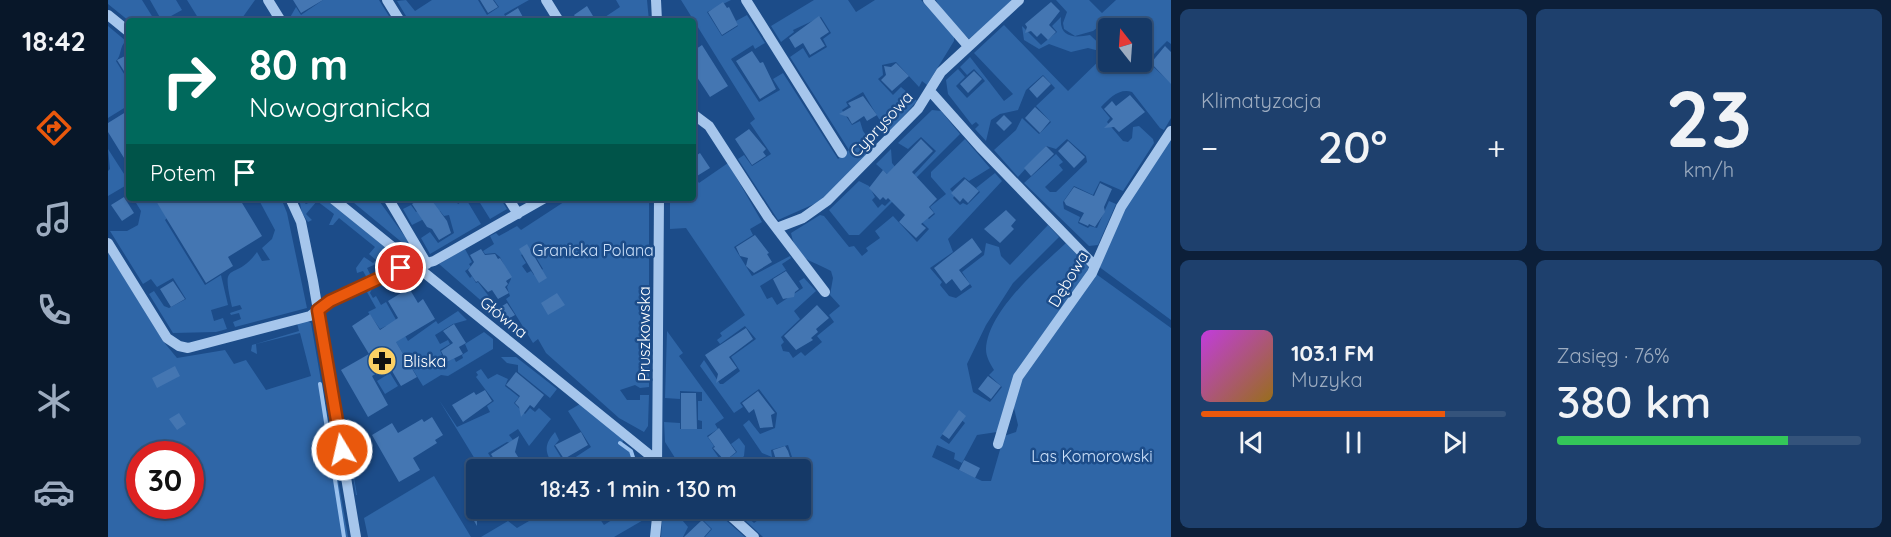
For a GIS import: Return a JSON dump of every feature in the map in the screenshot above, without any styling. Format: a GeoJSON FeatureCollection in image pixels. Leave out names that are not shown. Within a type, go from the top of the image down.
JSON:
{"type":"FeatureCollection","features":[{"type":"Feature","properties":{"kind":"street"},"geometry":{"type":"LineString","coordinates":[[268,0],[278,18]]}},
{"type":"Feature","properties":{"kind":"street"},"geometry":{"type":"LineString","coordinates":[[387,0],[398,18]]}},
{"type":"Feature","properties":{"kind":"street"},"geometry":{"type":"LineString","coordinates":[[546,0],[557,18]]}},
{"type":"Feature","properties":{"kind":"street"},"geometry":{"type":"LineString","coordinates":[[656,0],[657,18]]}},
{"type":"Feature","properties":{"kind":"street"},"geometry":{"type":"LineString","coordinates":[[746,0],[842,153]]}},
{"type":"Feature","properties":{"kind":"street"},"geometry":{"type":"LineString","coordinates":[[928,0],[968,46]]}},
{"type":"Feature","properties":{"kind":"street","name":"Cyprysowa"},"geometry":{"type":"LineString","coordinates":[[777,228],[803,218],[827,201],[918,109],[941,72],[1019,0]]}},
{"type":"Feature","properties":{"kind":"street"},"geometry":{"type":"LineString","coordinates":[[108,15],[126,30]]}},
{"type":"Feature","properties":{"kind":"street"},"geometry":{"type":"LineString","coordinates":[[930,90],[980,147],[1095,266]]}},
{"type":"Feature","properties":{"kind":"street"},"geometry":{"type":"LineString","coordinates":[[696,116],[709,126],[777,228],[825,292]]}},
{"type":"Feature","properties":{"kind":"street","name":"Dębowa"},"geometry":{"type":"LineString","coordinates":[[998,444],[1018,377],[1070,307],[1095,266],[1121,207],[1171,131]]}},
{"type":"Feature","properties":{"kind":"street"},"geometry":{"type":"LineString","coordinates":[[291,201],[302,226],[356,537]]}},
{"type":"Feature","properties":{"kind":"street","name":"Główna"},"geometry":{"type":"LineString","coordinates":[[336,201],[650,459]]}},
{"type":"Feature","properties":{"kind":"street"},"geometry":{"type":"LineString","coordinates":[[390,201],[428,264]]}},
{"type":"Feature","properties":{"kind":"street"},"geometry":{"type":"LineString","coordinates":[[510,201],[518,214]]}},
{"type":"Feature","properties":{"kind":"street"},"geometry":{"type":"LineString","coordinates":[[108,243],[165,334],[178,346],[193,347],[308,316],[390,273],[428,264],[540,201]]}},
{"type":"Feature","properties":{"kind":"street","name":"Pruszkowska"},"geometry":{"type":"LineString","coordinates":[[657,459],[659,201]]}},
{"type":"Feature","properties":{"kind":"street"},"geometry":{"type":"LineString","coordinates":[[655,537],[657,519]]}},
{"type":"Feature","properties":{"kind":"street"},"geometry":{"type":"LineString","coordinates":[[735,519],[754,537]]}},
{"type":"Feature","properties":{"kind":"green space"},"geometry":{"type":"Polygon","coordinates":[[[108,0],[142,0],[153,18],[126,19],[108,4],[108,0]]]}},
{"type":"Feature","properties":{"kind":"green space"},"geometry":{"type":"Polygon","coordinates":[[[150,0],[176,0],[182,10],[167,18],[160,18],[150,0]]]}},
{"type":"Feature","properties":{"kind":"green space"},"geometry":{"type":"Polygon","coordinates":[[[187,0],[255,0],[242,18],[198,18],[187,0]]]}},
{"type":"Feature","properties":{"kind":"green space"},"geometry":{"type":"Polygon","coordinates":[[[323,0],[379,0],[390,18],[318,18],[316,16],[290,18],[296,7],[301,15],[323,0]]]}},
{"type":"Feature","properties":{"kind":"green space"},"geometry":{"type":"Polygon","coordinates":[[[406,0],[415,11],[432,0],[478,0],[487,15],[499,7],[494,0],[529,0],[504,14],[506,18],[407,18],[397,1],[406,0]]]}},
{"type":"Feature","properties":{"kind":"green space"},"geometry":{"type":"Polygon","coordinates":[[[616,0],[647,0],[649,18],[604,18],[620,7],[616,0]]]}},
{"type":"Feature","properties":{"kind":"green space"},"geometry":{"type":"Polygon","coordinates":[[[681,0],[731,0],[707,12],[722,36],[738,26],[736,21],[747,15],[765,43],[755,49],[753,45],[731,59],[759,102],[780,90],[773,79],[783,73],[838,159],[849,150],[790,57],[803,48],[809,58],[827,47],[823,39],[831,33],[821,17],[793,30],[794,32],[781,42],[771,26],[814,0],[848,0],[856,12],[875,0],[921,0],[954,36],[954,41],[927,85],[922,81],[919,87],[896,62],[882,65],[883,75],[878,79],[893,95],[901,87],[917,101],[888,134],[863,92],[846,102],[848,106],[842,110],[852,125],[860,121],[863,131],[875,147],[821,201],[778,220],[738,159],[744,155],[752,166],[771,154],[750,123],[755,119],[696,24],[696,18],[692,18],[681,0]]]}},
{"type":"Feature","properties":{"kind":"green space"},"geometry":{"type":"Polygon","coordinates":[[[936,0],[1011,0],[1011,2],[969,39],[941,10],[936,0]]]}},
{"type":"Feature","properties":{"kind":"green space"},"geometry":{"type":"Polygon","coordinates":[[[1056,0],[1089,0],[1102,13],[1116,0],[1171,0],[1171,44],[1167,41],[1152,56],[1152,18],[1098,18],[1098,27],[1075,36],[1064,29],[1063,23],[1067,12],[1056,0]]]}},
{"type":"Feature","properties":{"kind":"green space"},"geometry":{"type":"Polygon","coordinates":[[[1061,17],[1062,29],[1073,36],[1090,35],[1098,43],[1098,51],[1088,48],[1071,52],[1049,44],[1039,49],[1024,40],[1022,26],[1041,45],[1057,32],[1052,26],[1061,17]]]}},
{"type":"Feature","properties":{"kind":"green space"},"geometry":{"type":"Polygon","coordinates":[[[1004,25],[1068,91],[1098,62],[1098,72],[1152,72],[1152,66],[1171,83],[1171,118],[1164,130],[1132,92],[1123,91],[1111,97],[1101,107],[1110,118],[1107,122],[1123,141],[1128,142],[1132,138],[1133,127],[1139,126],[1153,139],[1154,143],[1123,191],[1100,181],[1093,195],[1074,186],[1063,202],[1064,209],[1080,217],[1078,223],[1088,228],[1090,226],[1097,228],[1109,201],[1116,204],[1098,245],[1089,246],[1024,183],[1056,154],[1063,162],[1059,165],[1063,170],[1045,187],[1050,192],[1056,192],[1087,162],[1086,156],[1067,139],[1056,149],[1046,146],[1018,177],[994,150],[1016,130],[1022,118],[1039,134],[1051,122],[1036,106],[1055,88],[1043,75],[1026,90],[1018,110],[1000,114],[991,120],[986,141],[975,129],[979,125],[976,122],[972,125],[948,94],[946,80],[958,69],[965,77],[956,86],[967,98],[985,81],[974,69],[967,75],[960,67],[970,57],[1004,101],[1013,94],[974,53],[1004,25]]]}},
{"type":"Feature","properties":{"kind":"green space"},"geometry":{"type":"Polygon","coordinates":[[[108,26],[126,41],[116,61],[126,77],[126,107],[108,118],[108,26]]]}},
{"type":"Feature","properties":{"kind":"green space"},"geometry":{"type":"Polygon","coordinates":[[[932,110],[941,111],[960,134],[859,235],[849,235],[829,210],[859,181],[869,186],[875,197],[872,200],[878,208],[882,204],[885,206],[903,188],[876,164],[891,149],[892,163],[904,178],[910,179],[936,151],[921,137],[908,149],[898,143],[932,110]]]}},
{"type":"Feature","properties":{"kind":"green space"},"geometry":{"type":"Polygon","coordinates":[[[1171,135],[1171,320],[1098,266],[1124,209],[1171,135]]]}},
{"type":"Feature","properties":{"kind":"green space","name":"Las Komorowski"},"geometry":{"type":"Polygon","coordinates":[[[965,139],[990,168],[969,181],[964,177],[950,189],[955,195],[953,198],[960,205],[963,203],[967,205],[980,192],[976,188],[995,173],[1002,181],[948,239],[953,252],[930,268],[942,282],[940,285],[949,296],[956,298],[972,287],[962,272],[984,255],[986,243],[999,247],[1001,256],[1010,265],[1048,225],[1059,237],[1013,283],[986,325],[967,364],[973,392],[990,402],[1002,387],[989,375],[994,370],[988,360],[986,349],[989,335],[1005,305],[1030,277],[1066,243],[1091,270],[1015,375],[997,432],[977,435],[962,463],[954,459],[955,453],[937,445],[932,457],[982,481],[991,481],[1004,436],[1016,432],[1018,425],[1013,404],[1018,385],[1096,274],[1171,328],[1171,537],[763,537],[744,519],[749,519],[754,523],[759,519],[811,519],[811,459],[793,459],[788,445],[771,450],[772,457],[762,453],[743,425],[749,420],[760,434],[775,428],[777,413],[759,389],[740,403],[743,407],[734,413],[700,366],[704,360],[720,384],[723,384],[740,371],[731,357],[756,339],[745,326],[720,344],[717,340],[722,336],[720,333],[745,315],[686,228],[670,229],[670,201],[696,201],[696,178],[699,183],[728,163],[762,222],[750,229],[753,235],[734,247],[752,276],[790,256],[791,258],[782,264],[786,270],[760,286],[767,299],[772,297],[777,305],[803,288],[799,281],[804,278],[816,291],[794,311],[800,319],[781,337],[784,342],[781,345],[783,351],[789,352],[793,358],[801,352],[805,356],[822,342],[817,336],[834,322],[829,315],[840,306],[830,295],[833,278],[831,271],[801,255],[791,233],[820,215],[824,216],[849,247],[854,246],[862,256],[868,251],[866,248],[880,238],[875,231],[893,216],[917,242],[929,229],[904,205],[916,207],[929,219],[935,214],[930,207],[946,194],[931,177],[931,172],[965,139]],[[956,415],[940,438],[949,444],[965,423],[956,415]]]}},
{"type":"Feature","properties":{"kind":"green space"},"geometry":{"type":"Polygon","coordinates":[[[108,149],[126,177],[126,188],[108,196],[108,171],[110,169],[108,149]]]}},
{"type":"Feature","properties":{"kind":"green space"},"geometry":{"type":"Polygon","coordinates":[[[135,201],[156,201],[205,285],[221,275],[228,305],[211,310],[214,321],[223,318],[227,329],[216,332],[173,333],[149,294],[154,291],[164,306],[169,308],[186,299],[173,278],[157,287],[151,279],[143,284],[110,231],[127,231],[138,225],[141,211],[135,201]]]}},
{"type":"Feature","properties":{"kind":"green space"},"geometry":{"type":"Polygon","coordinates":[[[282,201],[287,213],[307,308],[235,327],[233,322],[241,319],[239,313],[231,315],[230,313],[242,309],[240,305],[232,307],[228,281],[231,272],[242,267],[257,252],[262,261],[270,260],[262,248],[272,239],[275,230],[260,202],[282,201]]]}},
{"type":"Feature","properties":{"kind":"green space"},"geometry":{"type":"Polygon","coordinates":[[[300,201],[306,204],[317,201],[306,214],[312,220],[308,222],[302,213],[300,201]]]}},
{"type":"Feature","properties":{"kind":"green space"},"geometry":{"type":"Polygon","coordinates":[[[317,201],[328,201],[397,257],[398,262],[387,268],[383,261],[367,268],[371,276],[367,278],[363,271],[357,273],[356,268],[364,257],[373,263],[376,260],[369,254],[375,247],[339,218],[333,225],[329,225],[334,214],[317,201]]]}},
{"type":"Feature","properties":{"kind":"green space"},"geometry":{"type":"Polygon","coordinates":[[[352,201],[379,201],[419,256],[352,201]]]}},
{"type":"Feature","properties":{"kind":"green space"},"geometry":{"type":"Polygon","coordinates":[[[432,201],[456,201],[458,204],[467,201],[481,224],[430,254],[421,238],[430,232],[438,243],[454,233],[449,215],[444,216],[440,211],[412,225],[403,209],[411,205],[416,212],[432,201]]]}},
{"type":"Feature","properties":{"kind":"green space"},"geometry":{"type":"Polygon","coordinates":[[[479,201],[502,201],[507,209],[490,219],[479,201]]]}},
{"type":"Feature","properties":{"kind":"green space","name":"Granicka Polana"},"geometry":{"type":"Polygon","coordinates":[[[565,201],[649,201],[649,387],[640,388],[635,385],[620,390],[627,400],[640,400],[640,395],[649,395],[648,426],[644,432],[619,418],[546,353],[538,339],[533,343],[506,299],[510,296],[507,287],[511,279],[500,257],[495,253],[485,254],[483,251],[494,244],[490,236],[496,233],[499,236],[517,226],[521,230],[565,201]],[[531,249],[521,255],[526,263],[522,266],[527,273],[531,271],[534,275],[543,269],[531,249]]]}},
{"type":"Feature","properties":{"kind":"green space"},"geometry":{"type":"Polygon","coordinates":[[[465,249],[472,262],[469,264],[471,267],[465,271],[470,278],[472,276],[476,283],[478,282],[497,307],[493,311],[439,264],[465,249]]]}},
{"type":"Feature","properties":{"kind":"green space"},"geometry":{"type":"Polygon","coordinates":[[[108,252],[163,341],[177,358],[225,350],[234,364],[246,360],[266,390],[311,376],[300,333],[256,344],[257,354],[251,351],[252,345],[299,331],[297,323],[307,321],[311,323],[348,537],[108,537],[108,252]]]}},
{"type":"Feature","properties":{"kind":"green space"},"geometry":{"type":"Polygon","coordinates":[[[372,289],[370,293],[373,298],[376,296],[381,305],[386,302],[408,341],[436,321],[438,324],[458,311],[467,320],[453,324],[435,335],[440,344],[448,340],[450,344],[440,350],[442,355],[439,357],[444,364],[454,358],[456,362],[463,358],[462,355],[468,351],[465,344],[484,332],[493,339],[493,349],[448,376],[441,375],[423,386],[386,326],[380,329],[368,312],[376,308],[367,292],[372,289]]]}},
{"type":"Feature","properties":{"kind":"green space"},"geometry":{"type":"Polygon","coordinates":[[[667,331],[683,353],[679,356],[724,418],[715,424],[718,429],[707,436],[719,458],[724,459],[676,459],[665,442],[664,422],[680,423],[680,429],[702,429],[702,421],[698,420],[698,401],[702,401],[702,392],[680,391],[680,399],[665,398],[667,331]]]}},
{"type":"Feature","properties":{"kind":"green space"},"geometry":{"type":"Polygon","coordinates":[[[501,357],[516,357],[557,389],[550,398],[518,372],[518,365],[507,363],[501,357]]]}},
{"type":"Feature","properties":{"kind":"green space"},"geometry":{"type":"Polygon","coordinates":[[[481,369],[488,379],[497,374],[508,379],[505,386],[519,397],[514,403],[525,414],[530,408],[535,412],[539,408],[551,419],[529,446],[518,429],[509,435],[516,444],[507,442],[488,453],[492,459],[475,459],[439,400],[457,427],[490,412],[487,406],[494,401],[476,377],[478,375],[476,372],[481,369]]]}},
{"type":"Feature","properties":{"kind":"green space"},"geometry":{"type":"Polygon","coordinates":[[[390,373],[398,386],[385,394],[377,381],[390,373]]]}},
{"type":"Feature","properties":{"kind":"green space"},"geometry":{"type":"Polygon","coordinates":[[[580,404],[624,439],[622,443],[633,451],[635,459],[573,459],[591,447],[568,411],[580,404]]]}},
{"type":"Feature","properties":{"kind":"green space"},"geometry":{"type":"Polygon","coordinates":[[[342,408],[357,495],[356,495],[342,408]]]}},
{"type":"Feature","properties":{"kind":"green space"},"geometry":{"type":"Polygon","coordinates":[[[555,432],[559,440],[554,446],[562,459],[549,459],[547,446],[555,432]]]}},
{"type":"Feature","properties":{"kind":"green space"},"geometry":{"type":"Polygon","coordinates":[[[739,438],[745,446],[744,456],[741,459],[728,459],[737,452],[731,444],[739,438]]]}},
{"type":"Feature","properties":{"kind":"green space"},"geometry":{"type":"Polygon","coordinates":[[[434,476],[471,537],[368,537],[364,518],[434,476]]]}},
{"type":"Feature","properties":{"kind":"green space"},"geometry":{"type":"Polygon","coordinates":[[[530,519],[600,519],[604,525],[613,519],[645,519],[614,537],[481,537],[508,521],[517,528],[530,519]]]}},
{"type":"Feature","properties":{"kind":"green space"},"geometry":{"type":"Polygon","coordinates":[[[662,519],[681,519],[688,527],[683,537],[661,537],[662,519]]]}},
{"type":"Feature","properties":{"kind":"green space"},"geometry":{"type":"Polygon","coordinates":[[[702,519],[724,519],[745,537],[705,537],[712,529],[702,519]]]}},
{"type":"Feature","properties":{"kind":"building"},"geometry":{"type":"Polygon","coordinates":[[[293,0],[323,0],[301,13],[293,0]]]}},
{"type":"Feature","properties":{"kind":"building"},"geometry":{"type":"Polygon","coordinates":[[[480,0],[493,0],[498,7],[488,13],[480,0]]]}},
{"type":"Feature","properties":{"kind":"building"},"geometry":{"type":"Polygon","coordinates":[[[723,2],[727,8],[729,7],[738,25],[722,35],[708,12],[723,2]]]}},
{"type":"Feature","properties":{"kind":"building"},"geometry":{"type":"Polygon","coordinates":[[[1051,2],[1060,11],[1049,25],[1056,32],[1048,40],[1041,33],[1037,37],[1031,31],[1025,33],[1027,27],[1025,24],[1051,2]]]}},
{"type":"Feature","properties":{"kind":"building"},"geometry":{"type":"Polygon","coordinates":[[[587,6],[593,16],[576,18],[574,15],[587,6]]]}},
{"type":"Feature","properties":{"kind":"building"},"geometry":{"type":"Polygon","coordinates":[[[518,8],[523,18],[502,18],[518,8]]]}},
{"type":"Feature","properties":{"kind":"building"},"geometry":{"type":"Polygon","coordinates":[[[819,16],[829,32],[820,38],[825,46],[810,55],[803,43],[795,48],[789,38],[819,16]]]}},
{"type":"Feature","properties":{"kind":"building"},"geometry":{"type":"Polygon","coordinates":[[[702,45],[728,86],[710,97],[696,76],[696,49],[702,45]]]}},
{"type":"Feature","properties":{"kind":"building"},"geometry":{"type":"Polygon","coordinates":[[[1165,46],[1171,52],[1171,84],[1152,64],[1165,46]]]}},
{"type":"Feature","properties":{"kind":"building"},"geometry":{"type":"Polygon","coordinates":[[[752,51],[760,63],[763,62],[776,89],[760,99],[736,61],[752,51]]]}},
{"type":"Feature","properties":{"kind":"building"},"geometry":{"type":"Polygon","coordinates":[[[126,56],[126,74],[117,60],[126,56]]]}},
{"type":"Feature","properties":{"kind":"building"},"geometry":{"type":"Polygon","coordinates":[[[896,63],[909,76],[892,91],[881,80],[886,75],[884,66],[891,67],[896,63]]]}},
{"type":"Feature","properties":{"kind":"building"},"geometry":{"type":"Polygon","coordinates":[[[974,71],[982,79],[968,93],[960,84],[974,71]]]}},
{"type":"Feature","properties":{"kind":"building"},"geometry":{"type":"Polygon","coordinates":[[[1043,76],[1051,84],[1037,98],[1029,89],[1043,76]]]}},
{"type":"Feature","properties":{"kind":"building"},"geometry":{"type":"Polygon","coordinates":[[[1130,95],[1145,112],[1119,132],[1114,127],[1104,128],[1113,119],[1104,109],[1112,101],[1116,106],[1130,95]]]}},
{"type":"Feature","properties":{"kind":"building"},"geometry":{"type":"Polygon","coordinates":[[[863,96],[877,115],[867,121],[864,116],[852,124],[848,117],[839,114],[851,107],[848,103],[863,96]]]}},
{"type":"Feature","properties":{"kind":"building"},"geometry":{"type":"Polygon","coordinates":[[[1035,107],[1050,121],[1040,133],[1025,118],[1035,107]]]}},
{"type":"Feature","properties":{"kind":"building"},"geometry":{"type":"Polygon","coordinates":[[[126,112],[126,161],[108,132],[108,123],[126,112]]]}},
{"type":"Feature","properties":{"kind":"building"},"geometry":{"type":"Polygon","coordinates":[[[1004,115],[1012,123],[1004,131],[996,123],[1004,115]]]}},
{"type":"Feature","properties":{"kind":"building"},"geometry":{"type":"Polygon","coordinates":[[[749,129],[766,149],[763,152],[766,156],[752,165],[735,139],[749,129]]]}},
{"type":"Feature","properties":{"kind":"building"},"geometry":{"type":"Polygon","coordinates":[[[921,139],[933,151],[912,172],[937,199],[929,207],[934,213],[921,224],[926,228],[916,238],[899,222],[905,215],[888,198],[886,200],[883,197],[880,200],[869,188],[883,170],[887,174],[921,139]]]}},
{"type":"Feature","properties":{"kind":"building"},"geometry":{"type":"Polygon","coordinates":[[[1068,141],[1085,157],[1074,168],[1058,151],[1068,141]]]}},
{"type":"Feature","properties":{"kind":"building"},"geometry":{"type":"Polygon","coordinates":[[[1046,146],[1054,154],[1031,176],[1024,168],[1046,146]]]}},
{"type":"Feature","properties":{"kind":"building"},"geometry":{"type":"Polygon","coordinates":[[[700,153],[710,168],[697,176],[696,174],[696,156],[700,153]]]}},
{"type":"Feature","properties":{"kind":"building"},"geometry":{"type":"Polygon","coordinates":[[[965,179],[979,191],[968,203],[963,198],[960,202],[951,193],[965,179]]]}},
{"type":"Feature","properties":{"kind":"building"},"geometry":{"type":"Polygon","coordinates":[[[1100,183],[1112,189],[1104,207],[1105,212],[1095,227],[1089,224],[1088,226],[1079,222],[1084,213],[1066,205],[1064,201],[1074,187],[1094,196],[1100,183]]]}},
{"type":"Feature","properties":{"kind":"building"},"geometry":{"type":"Polygon","coordinates":[[[124,197],[134,213],[122,221],[111,205],[124,197]]]}},
{"type":"Feature","properties":{"kind":"building"},"geometry":{"type":"Polygon","coordinates":[[[156,201],[241,201],[262,236],[228,257],[233,266],[206,283],[156,201]]]}},
{"type":"Feature","properties":{"kind":"building"},"geometry":{"type":"Polygon","coordinates":[[[432,201],[447,221],[451,233],[439,240],[432,229],[427,227],[412,204],[432,201]]]}},
{"type":"Feature","properties":{"kind":"building"},"geometry":{"type":"Polygon","coordinates":[[[1006,210],[1016,220],[1011,226],[1014,229],[1000,243],[984,229],[1006,210]]]}},
{"type":"Feature","properties":{"kind":"building"},"geometry":{"type":"Polygon","coordinates":[[[755,235],[769,253],[767,254],[772,262],[754,273],[746,266],[748,258],[740,256],[736,247],[755,235]]]}},
{"type":"Feature","properties":{"kind":"building"},"geometry":{"type":"Polygon","coordinates":[[[972,238],[982,252],[959,270],[970,284],[961,291],[952,279],[946,284],[934,268],[972,238]]]}},
{"type":"Feature","properties":{"kind":"building"},"geometry":{"type":"Polygon","coordinates":[[[527,244],[547,278],[539,283],[519,249],[527,244]]]}},
{"type":"Feature","properties":{"kind":"building"},"geometry":{"type":"Polygon","coordinates":[[[481,249],[485,255],[495,254],[498,259],[500,258],[512,277],[506,281],[508,284],[505,287],[509,293],[498,299],[492,290],[488,292],[478,281],[476,282],[468,270],[474,262],[470,255],[481,249]]]}},
{"type":"Feature","properties":{"kind":"building"},"geometry":{"type":"Polygon","coordinates":[[[786,271],[799,289],[795,292],[794,297],[783,299],[773,279],[786,271]]]}},
{"type":"Feature","properties":{"kind":"building"},"geometry":{"type":"Polygon","coordinates":[[[173,281],[185,299],[171,307],[160,289],[173,281]]]}},
{"type":"Feature","properties":{"kind":"building"},"geometry":{"type":"Polygon","coordinates":[[[409,288],[418,303],[423,299],[435,319],[396,342],[417,377],[401,386],[389,366],[372,376],[388,405],[368,417],[341,370],[369,354],[352,326],[370,314],[380,330],[398,318],[388,301],[409,288]]]}},
{"type":"Feature","properties":{"kind":"building"},"geometry":{"type":"Polygon","coordinates":[[[557,293],[565,305],[548,315],[541,303],[557,293]]]}},
{"type":"Feature","properties":{"kind":"building"},"geometry":{"type":"Polygon","coordinates":[[[507,303],[515,315],[506,320],[494,311],[507,303]]]}},
{"type":"Feature","properties":{"kind":"building"},"geometry":{"type":"Polygon","coordinates":[[[817,305],[829,318],[816,329],[818,332],[811,338],[813,340],[796,350],[784,336],[817,305]]]}},
{"type":"Feature","properties":{"kind":"building"},"geometry":{"type":"Polygon","coordinates":[[[454,324],[466,343],[459,347],[463,354],[447,362],[441,351],[453,343],[443,331],[454,324]]]}},
{"type":"Feature","properties":{"kind":"building"},"geometry":{"type":"Polygon","coordinates":[[[746,328],[753,339],[729,357],[737,368],[716,383],[718,374],[705,355],[746,328]]]}},
{"type":"Feature","properties":{"kind":"building"},"geometry":{"type":"Polygon","coordinates":[[[175,366],[180,376],[157,388],[152,378],[175,366]]]}},
{"type":"Feature","properties":{"kind":"building"},"geometry":{"type":"Polygon","coordinates":[[[516,372],[544,395],[534,408],[530,405],[521,417],[519,407],[515,403],[520,396],[506,385],[516,372]]]}},
{"type":"Feature","properties":{"kind":"building"},"geometry":{"type":"Polygon","coordinates":[[[988,376],[1001,386],[991,399],[978,389],[988,376]]]}},
{"type":"Feature","properties":{"kind":"building"},"geometry":{"type":"Polygon","coordinates":[[[485,390],[492,401],[463,422],[452,405],[474,392],[476,395],[485,390]]]}},
{"type":"Feature","properties":{"kind":"building"},"geometry":{"type":"Polygon","coordinates":[[[758,391],[775,413],[771,415],[773,427],[760,428],[754,409],[749,413],[742,403],[758,391]]]}},
{"type":"Feature","properties":{"kind":"building"},"geometry":{"type":"Polygon","coordinates":[[[681,393],[696,393],[697,429],[681,429],[681,393]]]}},
{"type":"Feature","properties":{"kind":"building"},"geometry":{"type":"Polygon","coordinates":[[[959,410],[966,416],[949,439],[942,434],[959,410]]]}},
{"type":"Feature","properties":{"kind":"building"},"geometry":{"type":"Polygon","coordinates":[[[179,413],[186,424],[177,430],[169,419],[179,413]]]}},
{"type":"Feature","properties":{"kind":"building"},"geometry":{"type":"Polygon","coordinates":[[[432,417],[443,435],[435,440],[437,443],[413,458],[420,470],[399,482],[372,435],[392,423],[398,433],[422,419],[424,422],[432,417]]]}},
{"type":"Feature","properties":{"kind":"building"},"geometry":{"type":"Polygon","coordinates":[[[719,428],[736,452],[727,459],[723,459],[713,448],[715,447],[708,437],[719,428]]]}},
{"type":"Feature","properties":{"kind":"building"},"geometry":{"type":"Polygon","coordinates":[[[581,432],[588,445],[564,459],[555,445],[581,432]]]}},
{"type":"Feature","properties":{"kind":"building"},"geometry":{"type":"Polygon","coordinates":[[[519,436],[515,452],[519,459],[494,459],[491,454],[519,436]]]}},
{"type":"Feature","properties":{"kind":"building"},"geometry":{"type":"Polygon","coordinates":[[[785,446],[791,459],[776,459],[773,450],[785,446]]]}},
{"type":"Feature","properties":{"kind":"building"},"geometry":{"type":"Polygon","coordinates":[[[964,460],[980,468],[975,478],[959,470],[964,460]]]}},
{"type":"Feature","properties":{"kind":"building"},"geometry":{"type":"Polygon","coordinates":[[[702,520],[711,529],[704,537],[684,537],[702,520]]]}},
{"type":"Feature","properties":{"kind":"waterway"},"geometry":{"type":"LineString","coordinates":[[320,384],[344,537]]}},
{"type":"Feature","properties":{"kind":"waterway"},"geometry":{"type":"LineString","coordinates":[[620,443],[631,451],[634,459]]}},
{"type":"Feature","properties":{"kind":"place","name":"Bliska"},"geometry":{"type":"Point","coordinates":[382,361]}},
{"type":"Feature","properties":{"kind":"route"},"geometry":{"type":"LineString","coordinates":[[342,450],[318,310],[330,301],[401,268]]}}]}
